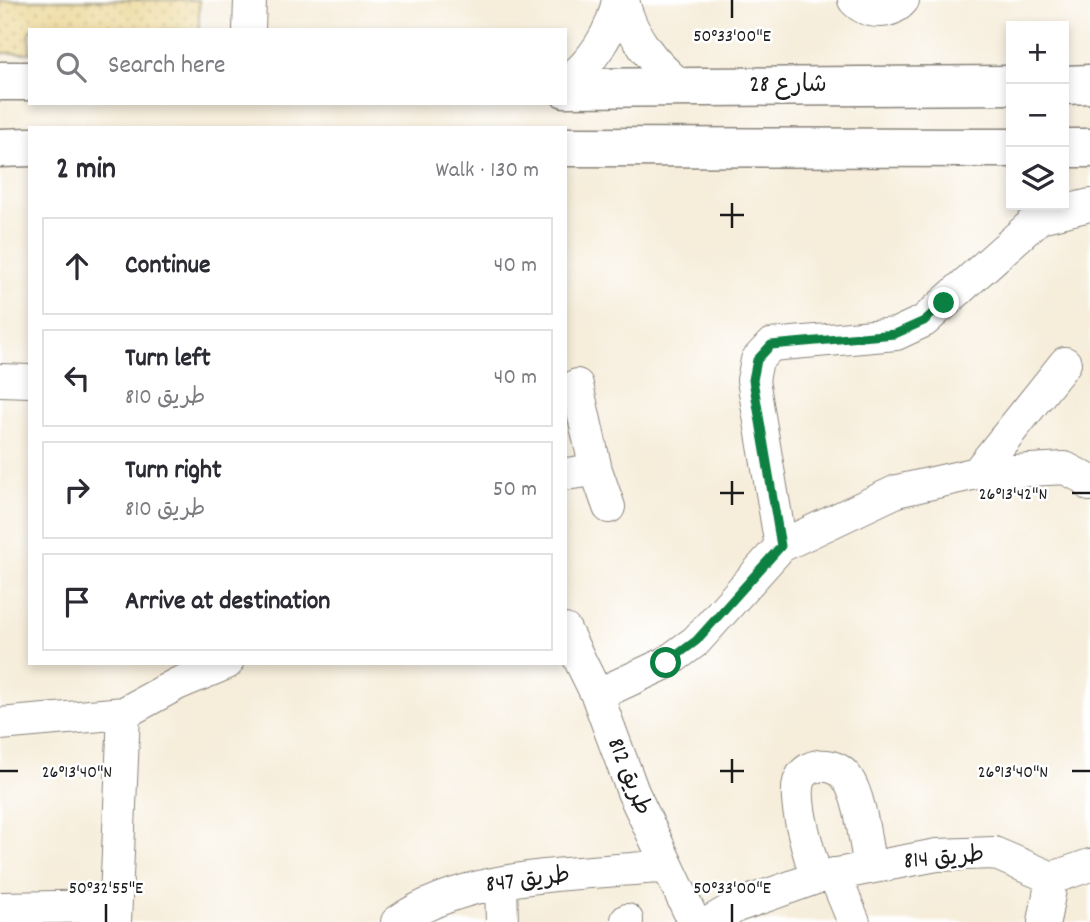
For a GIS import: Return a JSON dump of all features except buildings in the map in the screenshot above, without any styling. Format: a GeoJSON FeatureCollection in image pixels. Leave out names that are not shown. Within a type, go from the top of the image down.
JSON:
{"type":"FeatureCollection","features":[{"type":"Feature","properties":{"kind":"main road"},"geometry":{"type":"LineString","coordinates":[[0,81],[28,81]]}},
{"type":"Feature","properties":{"kind":"main road"},"geometry":{"type":"LineString","coordinates":[[1069,85],[1090,84]]}},
{"type":"Feature","properties":{"kind":"main road","name":"شارع 28"},"geometry":{"type":"LineString","coordinates":[[567,85],[1006,85]]}},
{"type":"Feature","properties":{"kind":"main road"},"geometry":{"type":"LineString","coordinates":[[0,148],[28,147]]}},
{"type":"Feature","properties":{"kind":"main road"},"geometry":{"type":"LineString","coordinates":[[567,149],[1006,148]]}},
{"type":"Feature","properties":{"kind":"main road"},"geometry":{"type":"LineString","coordinates":[[1069,148],[1090,148]]}},
{"type":"Feature","properties":{"kind":"street"},"geometry":{"type":"LineString","coordinates":[[249,28],[250,0]]}},
{"type":"Feature","properties":{"kind":"street"},"geometry":{"type":"LineString","coordinates":[[567,83],[589,61],[601,44],[621,0]]}},
{"type":"Feature","properties":{"kind":"street"},"geometry":{"type":"LineString","coordinates":[[621,0],[634,33],[647,53],[681,86]]}},
{"type":"Feature","properties":{"kind":"street"},"geometry":{"type":"LineString","coordinates":[[855,0],[871,11],[886,11],[903,0]]}},
{"type":"Feature","properties":{"kind":"street"},"geometry":{"type":"LineString","coordinates":[[781,546],[753,380],[757,360],[771,345],[895,334],[924,321],[1040,217],[1090,205]]}},
{"type":"Feature","properties":{"kind":"street"},"geometry":{"type":"LineString","coordinates":[[977,473],[1065,363]]}},
{"type":"Feature","properties":{"kind":"street"},"geometry":{"type":"LineString","coordinates":[[0,380],[28,381]]}},
{"type":"Feature","properties":{"kind":"street"},"geometry":{"type":"LineString","coordinates":[[577,385],[596,470],[609,507]]}},
{"type":"Feature","properties":{"kind":"street"},"geometry":{"type":"LineString","coordinates":[[597,695],[666,663],[696,641],[781,546],[897,491],[977,473],[1065,468],[1086,479],[1090,485]]}},
{"type":"Feature","properties":{"kind":"street"},"geometry":{"type":"LineString","coordinates":[[567,474],[596,470]]}},
{"type":"Feature","properties":{"kind":"street","name":"طريق 812"},"geometry":{"type":"LineString","coordinates":[[567,634],[597,695],[633,792],[694,922]]}},
{"type":"Feature","properties":{"kind":"street"},"geometry":{"type":"LineString","coordinates":[[0,724],[124,713],[177,673],[217,665]]}},
{"type":"Feature","properties":{"kind":"street"},"geometry":{"type":"LineString","coordinates":[[0,908],[115,914],[124,713]]}},
{"type":"Feature","properties":{"kind":"street"},"geometry":{"type":"LineString","coordinates":[[853,922],[825,876],[798,797],[800,781],[805,771],[820,765],[836,767],[847,776],[853,789],[870,867]]}},
{"type":"Feature","properties":{"kind":"street","name":"طريق 814"},"geometry":{"type":"LineString","coordinates":[[710,922],[737,906],[825,876],[937,855],[994,853],[1052,878]]}},
{"type":"Feature","properties":{"kind":"street"},"geometry":{"type":"LineString","coordinates":[[1044,922],[1052,878],[1090,865]]}},
{"type":"Feature","properties":{"kind":"street","name":"طريق 847"},"geometry":{"type":"LineString","coordinates":[[397,922],[436,899],[462,890],[501,883],[667,866]]}},
{"type":"Feature","properties":{"kind":"street"},"geometry":{"type":"LineString","coordinates":[[501,883],[502,922]]}},
{"type":"Feature","properties":{"kind":"sand"},"geometry":{"type":"Polygon","coordinates":[[[0,0],[199,0],[199,28],[28,28],[28,53],[0,53],[0,0]]]}},
{"type":"Feature","properties":{"kind":"route"},"geometry":{"type":"LineString","coordinates":[[666,663],[696,641],[781,546],[753,380],[757,360],[771,345],[895,334],[924,321],[944,303]]}}]}
